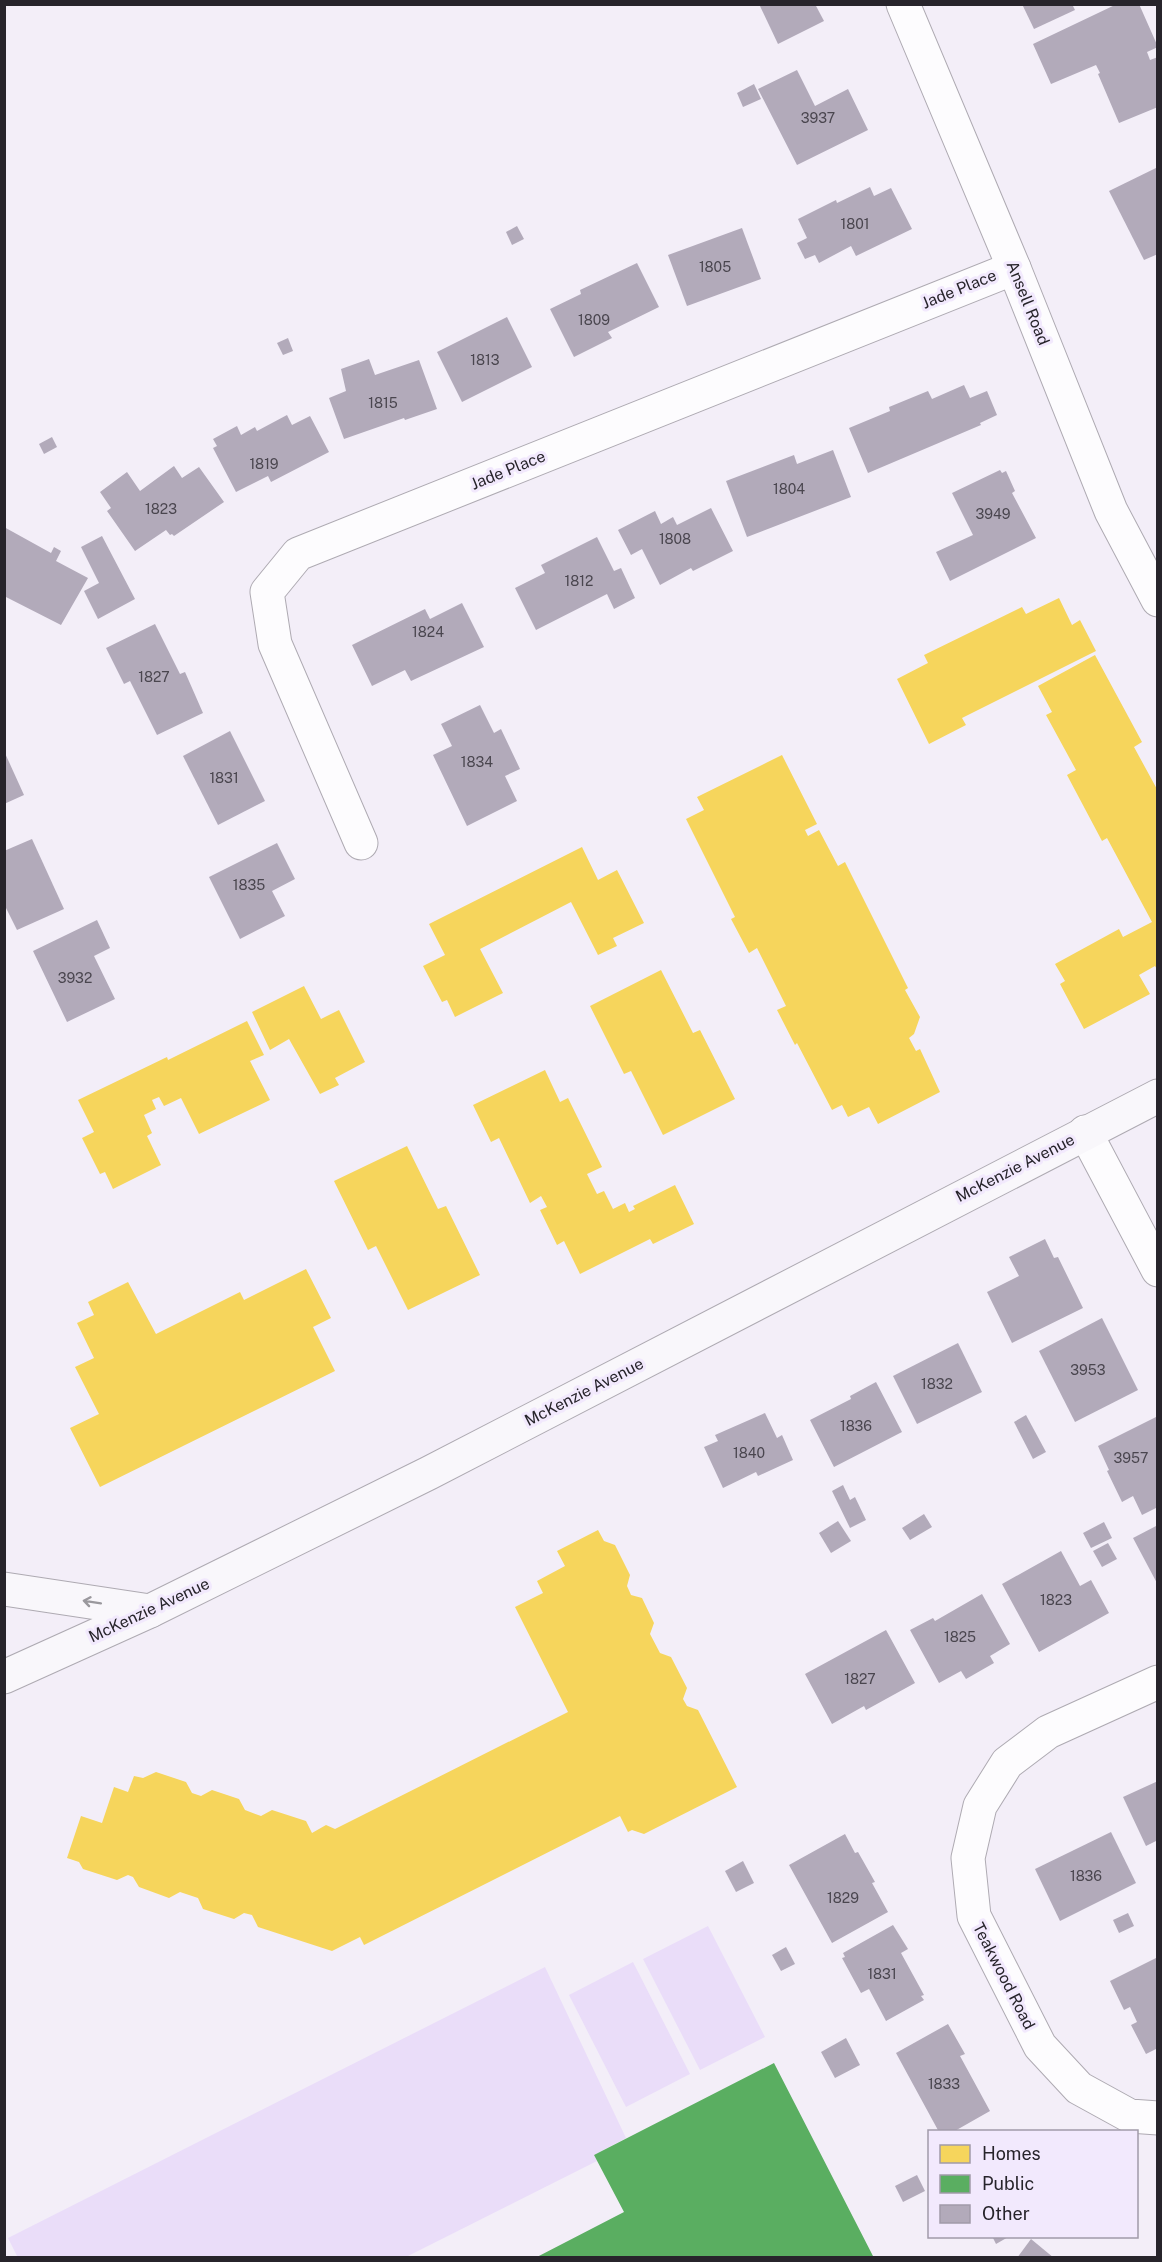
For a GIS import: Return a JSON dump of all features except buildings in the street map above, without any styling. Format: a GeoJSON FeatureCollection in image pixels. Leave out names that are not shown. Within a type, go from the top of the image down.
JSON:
{"type":"FeatureCollection","features":[{"type":"Feature","properties":{"kind":"main road","name":"McKenzie Avenue"},"geometry":{"type":"LineString","coordinates":[[8,1683],[429,1473],[1158,1096]]}},
{"type":"Feature","properties":{"kind":"main road"},"geometry":{"type":"LineString","coordinates":[[4,1589],[150,1611]]}},
{"type":"Feature","properties":{"kind":"street","name":"Ansell Road"},"geometry":{"type":"LineString","coordinates":[[903,4],[1014,268],[1112,511],[1158,600]]}},
{"type":"Feature","properties":{"kind":"street","name":"Jade Place"},"geometry":{"type":"LineString","coordinates":[[361,843],[275,644],[267,592],[298,554],[1014,268]]}},
{"type":"Feature","properties":{"kind":"street"},"geometry":{"type":"LineString","coordinates":[[1085,1132],[1158,1270]]}},
{"type":"Feature","properties":{"kind":"street","name":"Teakwood Road"},"geometry":{"type":"LineString","coordinates":[[1158,1682],[1048,1732],[1007,1763],[980,1806],[968,1858],[974,1916],[1040,2046],[1080,2088],[1130,2116],[1158,2118]]}},
{"type":"Feature","properties":{"kind":"shaded area"},"geometry":{"type":"Polygon","coordinates":[[[708,1926],[765,2037],[700,2070],[643,1959],[708,1926]]]}},
{"type":"Feature","properties":{"kind":"shaded area"},"geometry":{"type":"Polygon","coordinates":[[[633,1962],[690,2074],[626,2107],[569,1995],[633,1962]]]}},
{"type":"Feature","properties":{"kind":"shaded area"},"geometry":{"type":"Polygon","coordinates":[[[545,1967],[626,2138],[594,2155],[597,2161],[406,2257],[18,2258],[8,2238],[545,1967]]]}}]}
